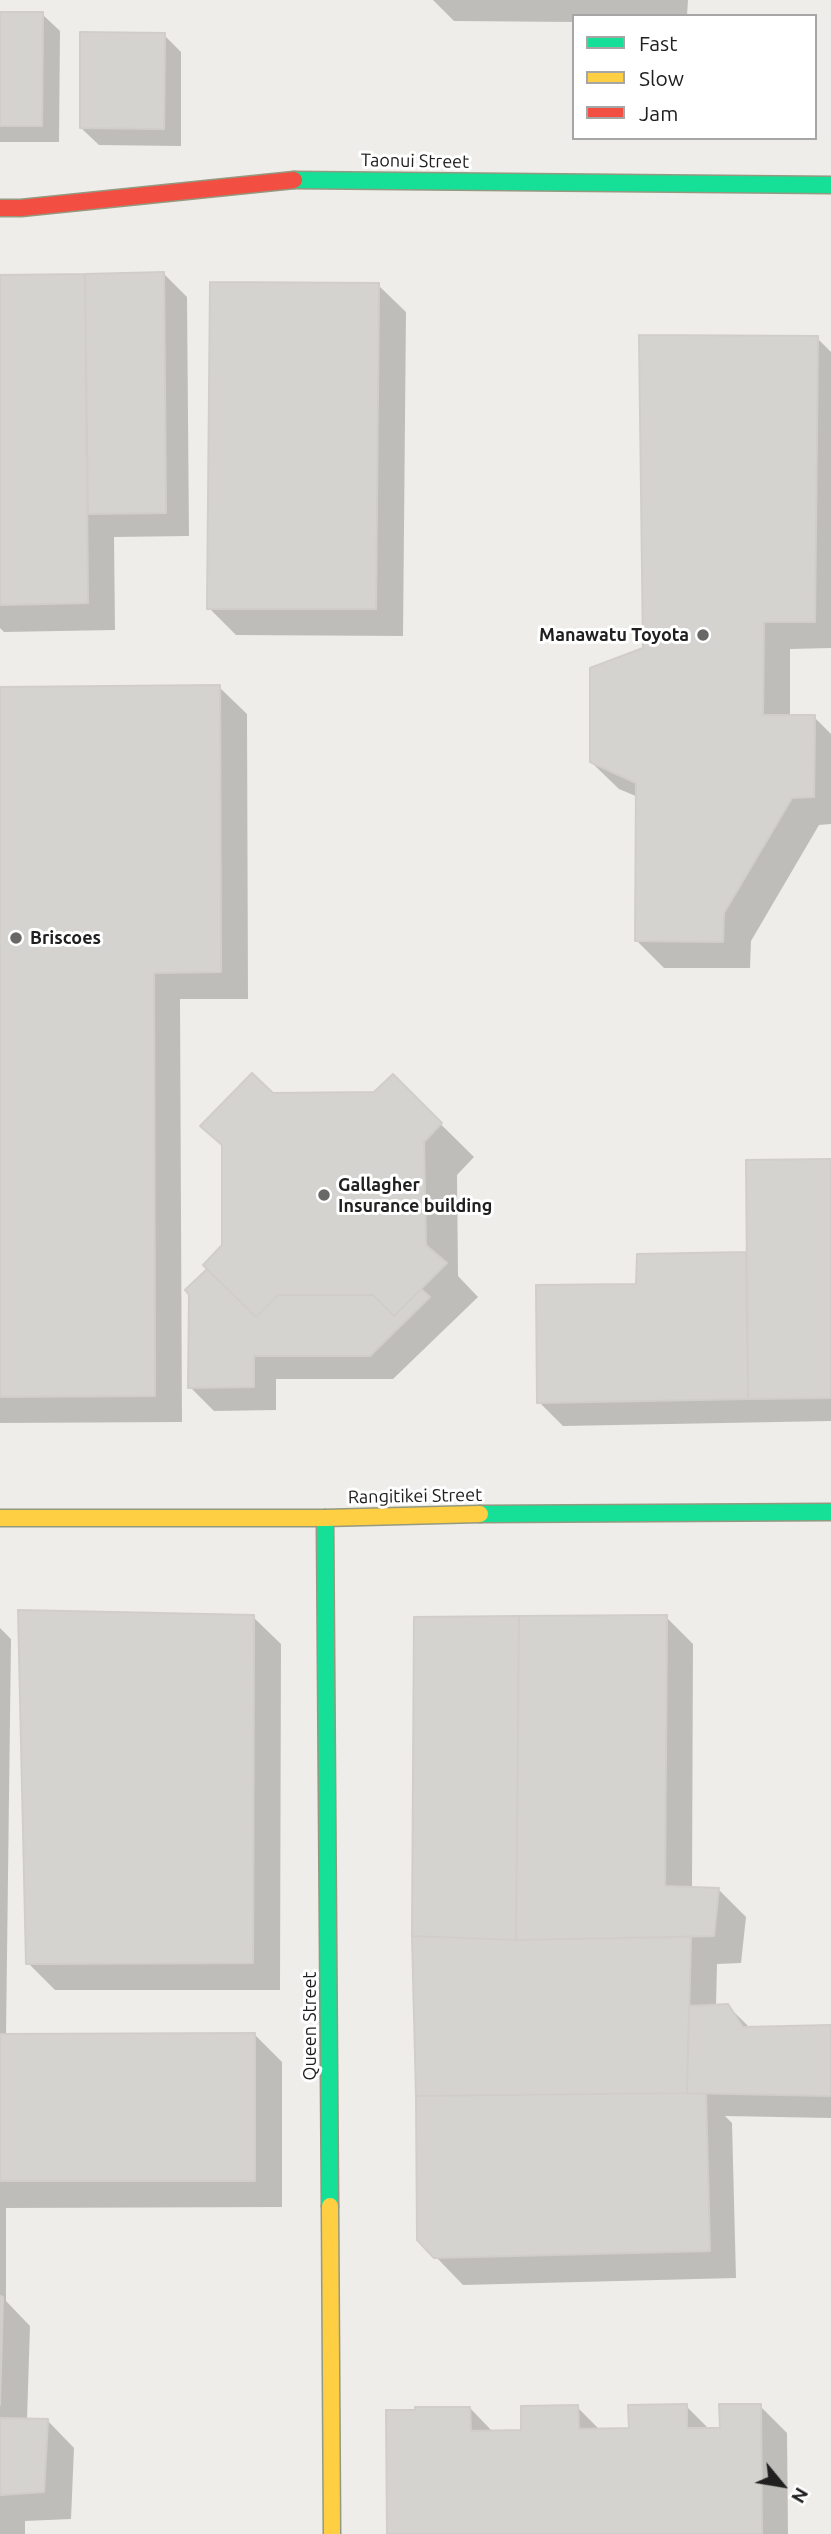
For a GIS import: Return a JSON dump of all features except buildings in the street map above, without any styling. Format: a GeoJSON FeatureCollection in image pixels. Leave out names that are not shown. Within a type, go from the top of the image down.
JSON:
{"type":"FeatureCollection","features":[{"type":"Feature","properties":{"kind":"street","name":"Taonui Street"},"geometry":{"type":"LineString","coordinates":[[0,208],[305,178],[831,185]]}},
{"type":"Feature","properties":{"kind":"street","name":"Rangitikei Street"},"geometry":{"type":"LineString","coordinates":[[0,1518],[325,1518],[434,1514],[831,1512]]}},
{"type":"Feature","properties":{"kind":"street","name":"Queen Street"},"geometry":{"type":"LineString","coordinates":[[325,1518],[332,2534]]}},
{"type":"Feature","properties":{"kind":"traffic: fast"},"geometry":{"type":"LineString","coordinates":[[294,180],[831,185]]}},
{"type":"Feature","properties":{"kind":"traffic: fast"},"geometry":{"type":"LineString","coordinates":[[480,1514],[831,1512]]}},
{"type":"Feature","properties":{"kind":"traffic: fast"},"geometry":{"type":"LineString","coordinates":[[325,1518],[330,2206]]}},
{"type":"Feature","properties":{"kind":"traffic: slow"},"geometry":{"type":"LineString","coordinates":[[0,1518],[325,1518],[480,1514]]}},
{"type":"Feature","properties":{"kind":"traffic: slow"},"geometry":{"type":"LineString","coordinates":[[330,2206],[332,2534]]}},
{"type":"Feature","properties":{"kind":"traffic: jam"},"geometry":{"type":"LineString","coordinates":[[0,208],[294,180]]}},
{"type":"Feature","properties":{"kind":"place","name":"Manawatu Toyota"},"geometry":{"type":"Point","coordinates":[703,635]}},
{"type":"Feature","properties":{"kind":"place","name":"Briscoes"},"geometry":{"type":"Point","coordinates":[16,938]}},
{"type":"Feature","properties":{"kind":"place","name":"Gallagher Insurance building"},"geometry":{"type":"Point","coordinates":[324,1195]}}]}
